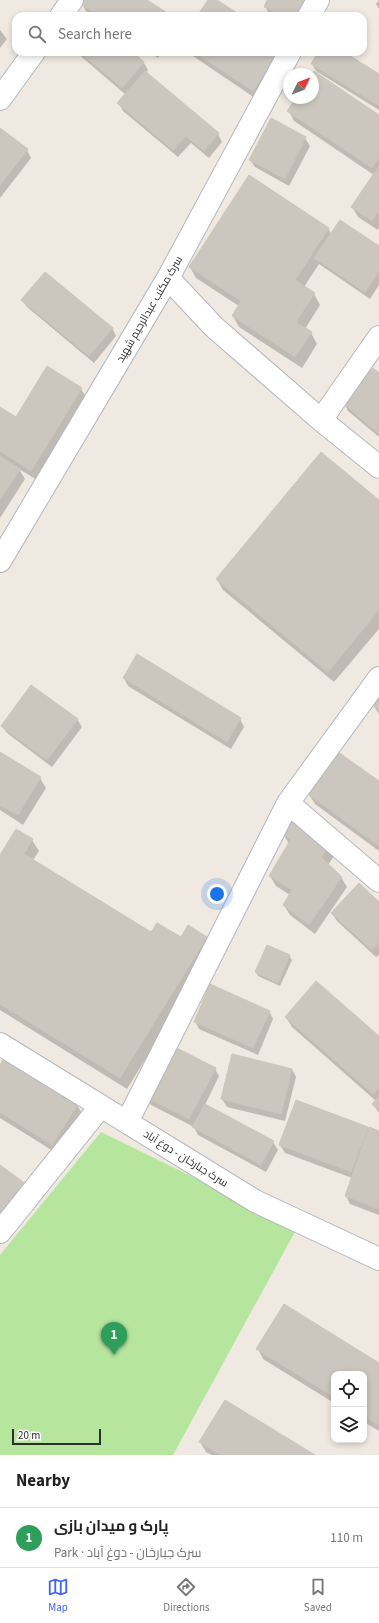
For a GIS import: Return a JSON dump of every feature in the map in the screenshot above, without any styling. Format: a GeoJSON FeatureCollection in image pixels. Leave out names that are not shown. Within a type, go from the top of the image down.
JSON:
{"type":"FeatureCollection","features":[{"type":"Feature","properties":{"kind":"street"},"geometry":{"type":"LineString","coordinates":[[63,12],[72,0]]}},
{"type":"Feature","properties":{"kind":"street"},"geometry":{"type":"LineString","coordinates":[[311,12],[318,0]]}},
{"type":"Feature","properties":{"kind":"street"},"geometry":{"type":"LineString","coordinates":[[0,99],[31,56]]}},
{"type":"Feature","properties":{"kind":"street","name":"سرک مکتب عبدالرحیم شهید"},"geometry":{"type":"LineString","coordinates":[[0,561],[168,278],[288,56]]}},
{"type":"Feature","properties":{"kind":"street"},"geometry":{"type":"LineString","coordinates":[[168,278],[214,326],[321,420],[379,467]]}},
{"type":"Feature","properties":{"kind":"street"},"geometry":{"type":"LineString","coordinates":[[321,420],[379,337]]}},
{"type":"Feature","properties":{"kind":"street"},"geometry":{"type":"LineString","coordinates":[[127,1122],[288,803],[379,678]]}},
{"type":"Feature","properties":{"kind":"street"},"geometry":{"type":"LineString","coordinates":[[288,803],[379,881]]}},
{"type":"Feature","properties":{"kind":"street","name":"سرک جبارخان - دوغ آباد"},"geometry":{"type":"LineString","coordinates":[[0,1044],[255,1202],[379,1259]]}},
{"type":"Feature","properties":{"kind":"street"},"geometry":{"type":"LineString","coordinates":[[0,1232],[101,1106]]}},
{"type":"Feature","properties":{"kind":"green space"},"geometry":{"type":"Polygon","coordinates":[[[101,1132],[297,1228],[173,1455],[0,1455],[0,1255],[101,1132]]]}},
{"type":"Feature","properties":{"kind":"building"},"geometry":{"type":"Polygon","coordinates":[[[83,0],[147,0],[166,12],[93,12],[81,4],[83,0]]]}},
{"type":"Feature","properties":{"kind":"building"},"geometry":{"type":"Polygon","coordinates":[[[208,0],[217,0],[236,12],[200,12],[208,0]]]}},
{"type":"Feature","properties":{"kind":"building"},"geometry":{"type":"Polygon","coordinates":[[[267,0],[304,0],[298,12],[275,12],[264,7],[267,0]]]}},
{"type":"Feature","properties":{"kind":"building"},"geometry":{"type":"Polygon","coordinates":[[[85,56],[137,56],[144,62],[122,88],[85,56]]]}},
{"type":"Feature","properties":{"kind":"building"},"geometry":{"type":"Polygon","coordinates":[[[200,56],[275,56],[253,91],[200,56]]]}},
{"type":"Feature","properties":{"kind":"building"},"geometry":{"type":"Polygon","coordinates":[[[316,56],[350,56],[379,74],[379,106],[319,68],[311,64],[316,56]]]}},
{"type":"Feature","properties":{"kind":"building"},"geometry":{"type":"Polygon","coordinates":[[[145,71],[219,133],[204,151],[186,136],[173,150],[117,103],[145,71]]]}},
{"type":"Feature","properties":{"kind":"building"},"geometry":{"type":"Polygon","coordinates":[[[319,74],[379,115],[379,158],[372,168],[287,111],[292,104],[319,104],[319,74]]]}},
{"type":"Feature","properties":{"kind":"building"},"geometry":{"type":"Polygon","coordinates":[[[271,118],[306,137],[285,179],[249,160],[271,118]]]}},
{"type":"Feature","properties":{"kind":"building"},"geometry":{"type":"Polygon","coordinates":[[[0,128],[28,149],[0,185],[0,128]]]}},
{"type":"Feature","properties":{"kind":"building"},"geometry":{"type":"Polygon","coordinates":[[[379,166],[379,210],[372,221],[351,207],[379,166]]]}},
{"type":"Feature","properties":{"kind":"building"},"geometry":{"type":"Polygon","coordinates":[[[249,175],[329,228],[295,280],[315,293],[296,322],[312,332],[295,357],[232,316],[241,301],[189,267],[249,175]]]}},
{"type":"Feature","properties":{"kind":"building"},"geometry":{"type":"Polygon","coordinates":[[[340,220],[379,246],[379,271],[365,292],[314,258],[340,220]]]}},
{"type":"Feature","properties":{"kind":"building"},"geometry":{"type":"Polygon","coordinates":[[[45,272],[113,328],[89,356],[21,300],[45,272]]]}},
{"type":"Feature","properties":{"kind":"building"},"geometry":{"type":"Polygon","coordinates":[[[47,366],[82,388],[31,471],[0,451],[0,407],[16,417],[47,366]]]}},
{"type":"Feature","properties":{"kind":"building"},"geometry":{"type":"Polygon","coordinates":[[[373,368],[379,373],[379,434],[343,403],[373,368]]]}},
{"type":"Feature","properties":{"kind":"building"},"geometry":{"type":"Polygon","coordinates":[[[321,452],[379,500],[379,610],[328,672],[216,579],[321,452]]]}},
{"type":"Feature","properties":{"kind":"building"},"geometry":{"type":"Polygon","coordinates":[[[0,456],[20,469],[0,500],[0,456]]]}},
{"type":"Feature","properties":{"kind":"building"},"geometry":{"type":"Polygon","coordinates":[[[137,654],[241,718],[227,742],[123,678],[137,654]]]}},
{"type":"Feature","properties":{"kind":"building"},"geometry":{"type":"Polygon","coordinates":[[[31,685],[78,719],[47,760],[1,726],[31,685]]]}},
{"type":"Feature","properties":{"kind":"building"},"geometry":{"type":"Polygon","coordinates":[[[379,694],[379,710],[371,703],[379,694]]]}},
{"type":"Feature","properties":{"kind":"building"},"geometry":{"type":"Polygon","coordinates":[[[0,752],[41,777],[18,815],[0,805],[0,752]]]}},
{"type":"Feature","properties":{"kind":"building"},"geometry":{"type":"Polygon","coordinates":[[[338,752],[379,781],[379,846],[308,794],[338,752]]]}},
{"type":"Feature","properties":{"kind":"building"},"geometry":{"type":"Polygon","coordinates":[[[294,815],[329,846],[321,857],[342,877],[309,925],[283,905],[292,890],[269,876],[291,839],[283,835],[294,815]]]}},
{"type":"Feature","properties":{"kind":"building"},"geometry":{"type":"Polygon","coordinates":[[[16,829],[33,839],[24,854],[151,932],[157,923],[181,937],[188,925],[207,937],[120,1078],[0,1004],[0,855],[16,829]]]}},
{"type":"Feature","properties":{"kind":"building"},"geometry":{"type":"Polygon","coordinates":[[[359,883],[379,902],[379,942],[372,950],[331,913],[359,883]]]}},
{"type":"Feature","properties":{"kind":"building"},"geometry":{"type":"Polygon","coordinates":[[[267,945],[290,955],[278,983],[255,972],[267,945]]]}},
{"type":"Feature","properties":{"kind":"building"},"geometry":{"type":"Polygon","coordinates":[[[316,981],[379,1036],[379,1088],[373,1094],[285,1017],[316,981]]]}},
{"type":"Feature","properties":{"kind":"building"},"geometry":{"type":"Polygon","coordinates":[[[210,984],[270,1011],[253,1048],[194,1022],[210,984]]]}},
{"type":"Feature","properties":{"kind":"building"},"geometry":{"type":"Polygon","coordinates":[[[171,1045],[216,1068],[189,1119],[145,1097],[171,1045]]]}},
{"type":"Feature","properties":{"kind":"building"},"geometry":{"type":"Polygon","coordinates":[[[232,1054],[292,1069],[281,1114],[221,1099],[232,1054]]]}},
{"type":"Feature","properties":{"kind":"building"},"geometry":{"type":"Polygon","coordinates":[[[4,1058],[78,1104],[52,1145],[0,1112],[0,1065],[4,1058]]]}},
{"type":"Feature","properties":{"kind":"building"},"geometry":{"type":"Polygon","coordinates":[[[379,1096],[379,1110],[372,1104],[379,1096]]]}},
{"type":"Feature","properties":{"kind":"building"},"geometry":{"type":"Polygon","coordinates":[[[296,1100],[368,1127],[351,1172],[279,1145],[296,1100]]]}},
{"type":"Feature","properties":{"kind":"building"},"geometry":{"type":"Polygon","coordinates":[[[205,1104],[274,1141],[261,1165],[192,1127],[205,1104]]]}},
{"type":"Feature","properties":{"kind":"building"},"geometry":{"type":"Polygon","coordinates":[[[369,1127],[379,1131],[379,1209],[345,1196],[369,1127]]]}},
{"type":"Feature","properties":{"kind":"building"},"geometry":{"type":"Polygon","coordinates":[[[0,1165],[30,1187],[0,1227],[0,1165]]]}},
{"type":"Feature","properties":{"kind":"building"},"geometry":{"type":"Polygon","coordinates":[[[284,1304],[379,1363],[379,1425],[367,1418],[367,1371],[331,1371],[331,1395],[256,1349],[284,1304]]]}},
{"type":"Feature","properties":{"kind":"building"},"geometry":{"type":"Polygon","coordinates":[[[225,1400],[315,1455],[221,1455],[199,1442],[225,1400]]]}},
{"type":"Feature","properties":{"kind":"place","name":"پارک و میدان بازی"},"geometry":{"type":"Point","coordinates":[114,1355]}}]}
